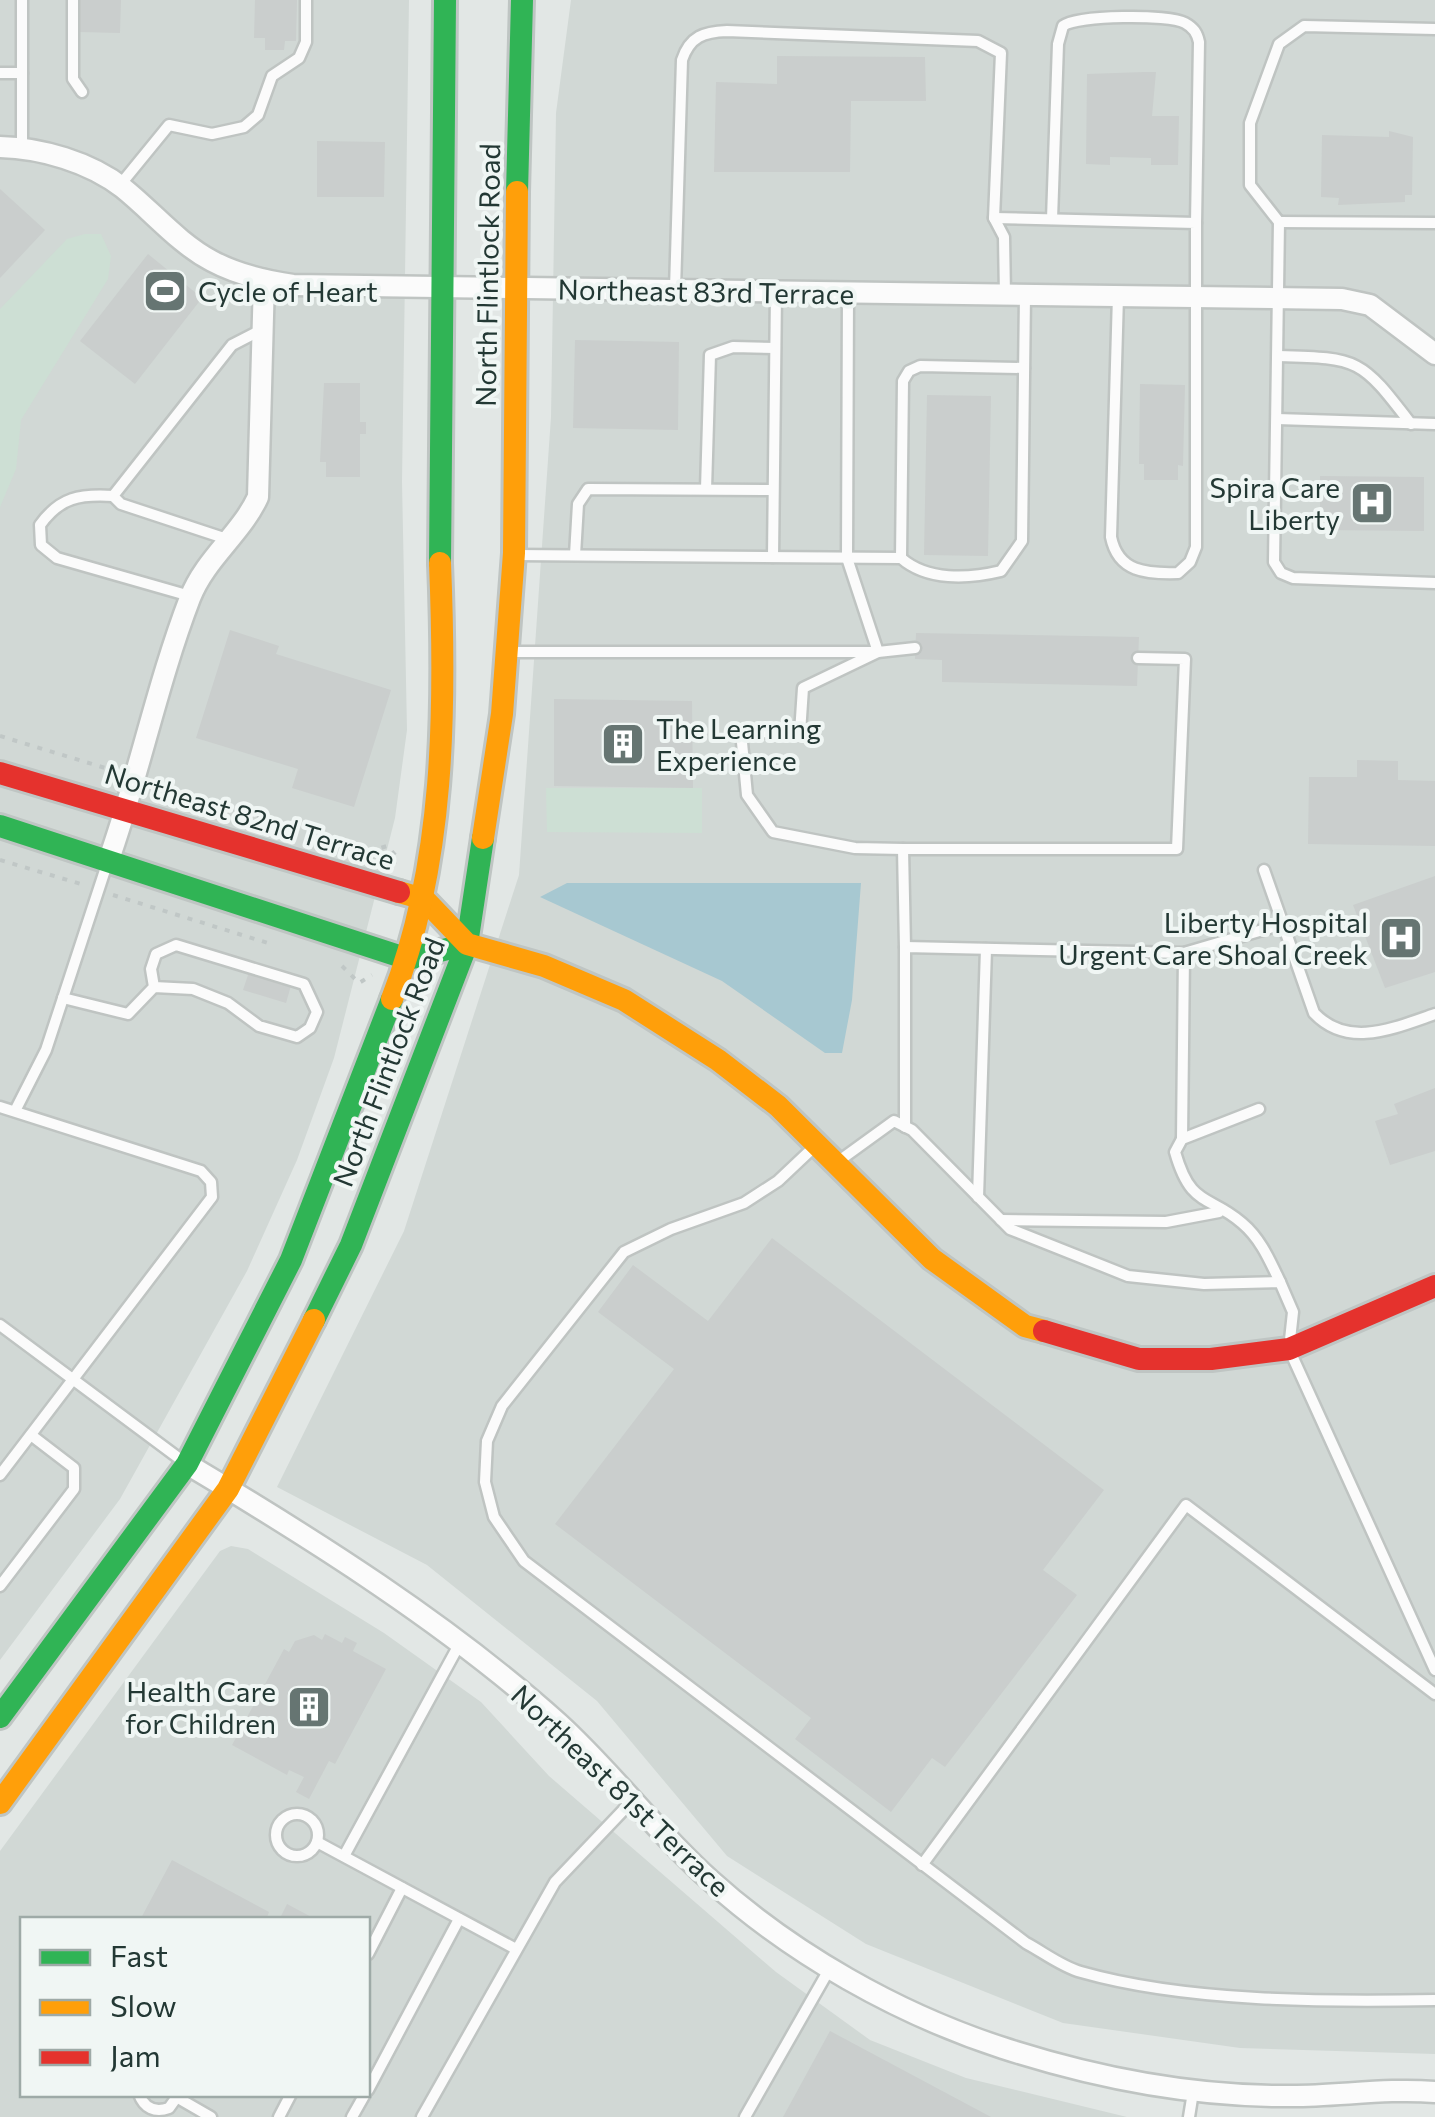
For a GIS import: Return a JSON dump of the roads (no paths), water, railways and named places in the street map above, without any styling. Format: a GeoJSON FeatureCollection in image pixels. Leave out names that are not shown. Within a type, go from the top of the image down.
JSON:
{"type":"FeatureCollection","features":[{"type":"Feature","properties":{"kind":"main road","name":"North Flintlock Road"},"geometry":{"type":"LineString","coordinates":[[0,1718],[187,1464],[292,1260],[408,960],[424,899],[439,760],[444,662],[437,498],[445,0]]}},
{"type":"Feature","properties":{"kind":"main road","name":"North Flintlock Road"},"geometry":{"type":"LineString","coordinates":[[0,1803],[228,1488],[351,1245],[466,944],[502,714],[514,555],[514,288],[522,0]]}},
{"type":"Feature","properties":{"kind":"main road","name":"Northeast 82nd Terrace"},"geometry":{"type":"LineString","coordinates":[[0,773],[424,899]]}},
{"type":"Feature","properties":{"kind":"main road"},"geometry":{"type":"LineString","coordinates":[[0,826],[408,960],[466,944],[544,966],[624,1000],[718,1060],[778,1106],[932,1259],[1026,1326],[1139,1360],[1211,1360],[1290,1349],[1435,1286]]}},
{"type":"Feature","properties":{"kind":"main road"},"geometry":{"type":"LineString","coordinates":[[424,899],[466,944]]}},
{"type":"Feature","properties":{"kind":"street","name":"Northeast 83rd Terrace"},"geometry":{"type":"LineString","coordinates":[[11,148],[70,161],[120,185],[178,239],[210,260],[264,280],[440,290],[1279,298],[1370,304],[1435,354]]}},
{"type":"Feature","properties":{"kind":"street"},"geometry":{"type":"LineString","coordinates":[[108,862],[190,596],[227,540],[249,517],[261,478],[264,280]]}},
{"type":"Feature","properties":{"kind":"street","name":"Northeast 81st Terrace"},"geometry":{"type":"LineString","coordinates":[[187,1464],[460,1643],[557,1722],[635,1798],[710,1880],[831,1967],[905,2010],[1002,2048],[1085,2071],[1193,2092],[1290,2096],[1435,2092]]}},
{"type":"Feature","properties":{"kind":"lane"},"geometry":{"type":"LineString","coordinates":[[11,148],[22,73],[22,0]]}},
{"type":"Feature","properties":{"kind":"lane"},"geometry":{"type":"LineString","coordinates":[[74,0],[73,79],[82,92]]}},
{"type":"Feature","properties":{"kind":"lane"},"geometry":{"type":"LineString","coordinates":[[120,185],[169,125],[212,134],[244,127],[258,114],[272,76],[299,58],[306,42],[306,0]]}},
{"type":"Feature","properties":{"kind":"lane"},"geometry":{"type":"LineString","coordinates":[[1052,219],[1058,44],[1063,26],[1078,18],[1175,19],[1192,28],[1199,42],[1194,297],[1196,547],[1190,562],[1178,573],[1131,569],[1114,555],[1111,536],[1118,296]]}},
{"type":"Feature","properties":{"kind":"lane"},"geometry":{"type":"LineString","coordinates":[[1435,28],[1304,26],[1278,44],[1250,123],[1250,185],[1280,222],[1274,562],[1281,574],[1294,578],[1435,583]]}},
{"type":"Feature","properties":{"kind":"lane"},"geometry":{"type":"LineString","coordinates":[[514,555],[901,558],[923,574],[984,575],[1001,571],[1014,557],[1022,540],[1024,368],[1004,237],[994,218],[1004,66],[1001,53],[992,44],[710,32],[687,45],[682,60],[675,290]]}},
{"type":"Feature","properties":{"kind":"lane"},"geometry":{"type":"LineString","coordinates":[[0,73],[22,73]]}},
{"type":"Feature","properties":{"kind":"lane"},"geometry":{"type":"LineString","coordinates":[[994,218],[1196,223]]}},
{"type":"Feature","properties":{"kind":"lane"},"geometry":{"type":"LineString","coordinates":[[1280,222],[1435,224]]}},
{"type":"Feature","properties":{"kind":"lane"},"geometry":{"type":"LineString","coordinates":[[773,557],[776,292]]}},
{"type":"Feature","properties":{"kind":"lane"},"geometry":{"type":"LineString","coordinates":[[848,292],[848,558],[878,652]]}},
{"type":"Feature","properties":{"kind":"lane"},"geometry":{"type":"LineString","coordinates":[[112,496],[232,346],[264,328]]}},
{"type":"Feature","properties":{"kind":"lane"},"geometry":{"type":"LineString","coordinates":[[706,489],[710,355],[733,346],[775,348]]}},
{"type":"Feature","properties":{"kind":"lane"},"geometry":{"type":"LineString","coordinates":[[1278,356],[1332,358],[1360,365],[1411,424]]}},
{"type":"Feature","properties":{"kind":"lane"},"geometry":{"type":"LineString","coordinates":[[901,558],[903,382],[908,371],[920,366],[1024,368]]}},
{"type":"Feature","properties":{"kind":"lane"},"geometry":{"type":"LineString","coordinates":[[1277,419],[1435,424]]}},
{"type":"Feature","properties":{"kind":"lane"},"geometry":{"type":"LineString","coordinates":[[575,556],[578,504],[588,489],[773,490]]}},
{"type":"Feature","properties":{"kind":"lane"},"geometry":{"type":"LineString","coordinates":[[190,596],[58,558],[41,545],[40,525],[65,500],[84,494],[112,496],[121,504],[227,540]]}},
{"type":"Feature","properties":{"kind":"lane"},"geometry":{"type":"LineString","coordinates":[[507,652],[878,652],[916,648]]}},
{"type":"Feature","properties":{"kind":"lane"},"geometry":{"type":"LineString","coordinates":[[878,652],[802,688],[800,732],[741,732],[748,795],[773,832],[855,848],[1177,849],[1185,659],[1138,658]]}},
{"type":"Feature","properties":{"kind":"lane"},"geometry":{"type":"LineString","coordinates":[[903,849],[905,1126]]}},
{"type":"Feature","properties":{"kind":"lane"},"geometry":{"type":"LineString","coordinates":[[15,1111],[46,1050],[108,862]]}},
{"type":"Feature","properties":{"kind":"lane"},"geometry":{"type":"LineString","coordinates":[[1264,870],[1314,1013],[1328,1028],[1352,1033],[1383,1032],[1435,1014]]}},
{"type":"Feature","properties":{"kind":"lane"},"geometry":{"type":"LineString","coordinates":[[904,946],[1184,954],[1283,924]]}},
{"type":"Feature","properties":{"kind":"lane"},"geometry":{"type":"LineString","coordinates":[[63,998],[128,1014],[154,987],[193,989],[228,1003],[259,1026],[298,1037],[310,1028],[317,1012],[304,984],[176,946],[156,954],[151,969],[154,987]]}},
{"type":"Feature","properties":{"kind":"lane"},"geometry":{"type":"LineString","coordinates":[[978,1197],[986,948]]}},
{"type":"Feature","properties":{"kind":"lane"},"geometry":{"type":"LineString","coordinates":[[1184,954],[1182,1140],[1175,1152],[1181,1173],[1203,1202],[1240,1222],[1264,1249],[1294,1312],[1290,1349],[1435,1670]]}},
{"type":"Feature","properties":{"kind":"lane"},"geometry":{"type":"LineString","coordinates":[[0,1107],[201,1171],[211,1182],[212,1197],[0,1475]]}},
{"type":"Feature","properties":{"kind":"lane"},"geometry":{"type":"LineString","coordinates":[[1182,1140],[1259,1109]]}},
{"type":"Feature","properties":{"kind":"lane"},"geometry":{"type":"LineString","coordinates":[[835,1164],[894,1120],[905,1126],[1010,1229],[1128,1276],[1204,1284],[1280,1282]]}},
{"type":"Feature","properties":{"kind":"lane"},"geometry":{"type":"LineString","coordinates":[[817,1145],[778,1181],[744,1203],[671,1229],[624,1252],[502,1406],[487,1441],[485,1482],[494,1517],[524,1562],[1026,1943],[1078,1972],[1198,1992],[1279,1998],[1435,2000]]}},
{"type":"Feature","properties":{"kind":"lane"},"geometry":{"type":"LineString","coordinates":[[1001,1220],[1166,1222],[1221,1212]]}},
{"type":"Feature","properties":{"kind":"lane"},"geometry":{"type":"LineString","coordinates":[[0,1326],[187,1464]]}},
{"type":"Feature","properties":{"kind":"lane"},"geometry":{"type":"LineString","coordinates":[[0,1586],[74,1489],[76,1480],[74,1468],[30,1435]]}},
{"type":"Feature","properties":{"kind":"lane"},"geometry":{"type":"LineString","coordinates":[[922,1865],[1186,1504],[1435,1694]]}},
{"type":"Feature","properties":{"kind":"lane"},"geometry":{"type":"LineString","coordinates":[[0,1560],[12,1570]]}},
{"type":"Feature","properties":{"kind":"lane"},"geometry":{"type":"LineString","coordinates":[[344,1856],[460,1643]]}},
{"type":"Feature","properties":{"kind":"lane"},"geometry":{"type":"LineString","coordinates":[[422,2117],[554,1882],[635,1798]]}},
{"type":"Feature","properties":{"kind":"lane"},"geometry":{"type":"LineString","coordinates":[[303,1815],[314,1823],[317,1842],[308,1852],[295,1856],[282,1850],[276,1831],[283,1819],[303,1815]]}},
{"type":"Feature","properties":{"kind":"lane"},"geometry":{"type":"LineString","coordinates":[[317,1842],[514,1948]]}},
{"type":"Feature","properties":{"kind":"lane"},"geometry":{"type":"LineString","coordinates":[[370,1950],[402,1888]]}},
{"type":"Feature","properties":{"kind":"lane"},"geometry":{"type":"LineString","coordinates":[[370,2085],[459,1918]]}},
{"type":"Feature","properties":{"kind":"lane"},"geometry":{"type":"LineString","coordinates":[[745,2117],[831,1967]]}},
{"type":"Feature","properties":{"kind":"lane"},"geometry":{"type":"LineString","coordinates":[[1189,2117],[1193,2092]]}},
{"type":"Feature","properties":{"kind":"lane"},"geometry":{"type":"LineString","coordinates":[[140,2097],[144,2104],[156,2110],[169,2108],[177,2097]]}},
{"type":"Feature","properties":{"kind":"lane"},"geometry":{"type":"LineString","coordinates":[[197,2114],[211,2117]]}},
{"type":"Feature","properties":{"kind":"water"},"geometry":{"type":"Polygon","coordinates":[[[567,883],[861,883],[852,1000],[842,1053],[825,1053],[722,981],[540,897],[567,883]]]}},
{"type":"Feature","properties":{"kind":"place","name":"Cycle of Heart"},"geometry":{"type":"Point","coordinates":[165,291]}},
{"type":"Feature","properties":{"kind":"place","name":"Spira Care Liberty"},"geometry":{"type":"Point","coordinates":[1372,503]}},
{"type":"Feature","properties":{"kind":"place","name":"The Learning Experience"},"geometry":{"type":"Point","coordinates":[623,744]}},
{"type":"Feature","properties":{"kind":"place","name":"Liberty Hospital Urgent Care Shoal Creek"},"geometry":{"type":"Point","coordinates":[1401,938]}},
{"type":"Feature","properties":{"kind":"place","name":"Health Care for Children"},"geometry":{"type":"Point","coordinates":[309,1707]}}]}
